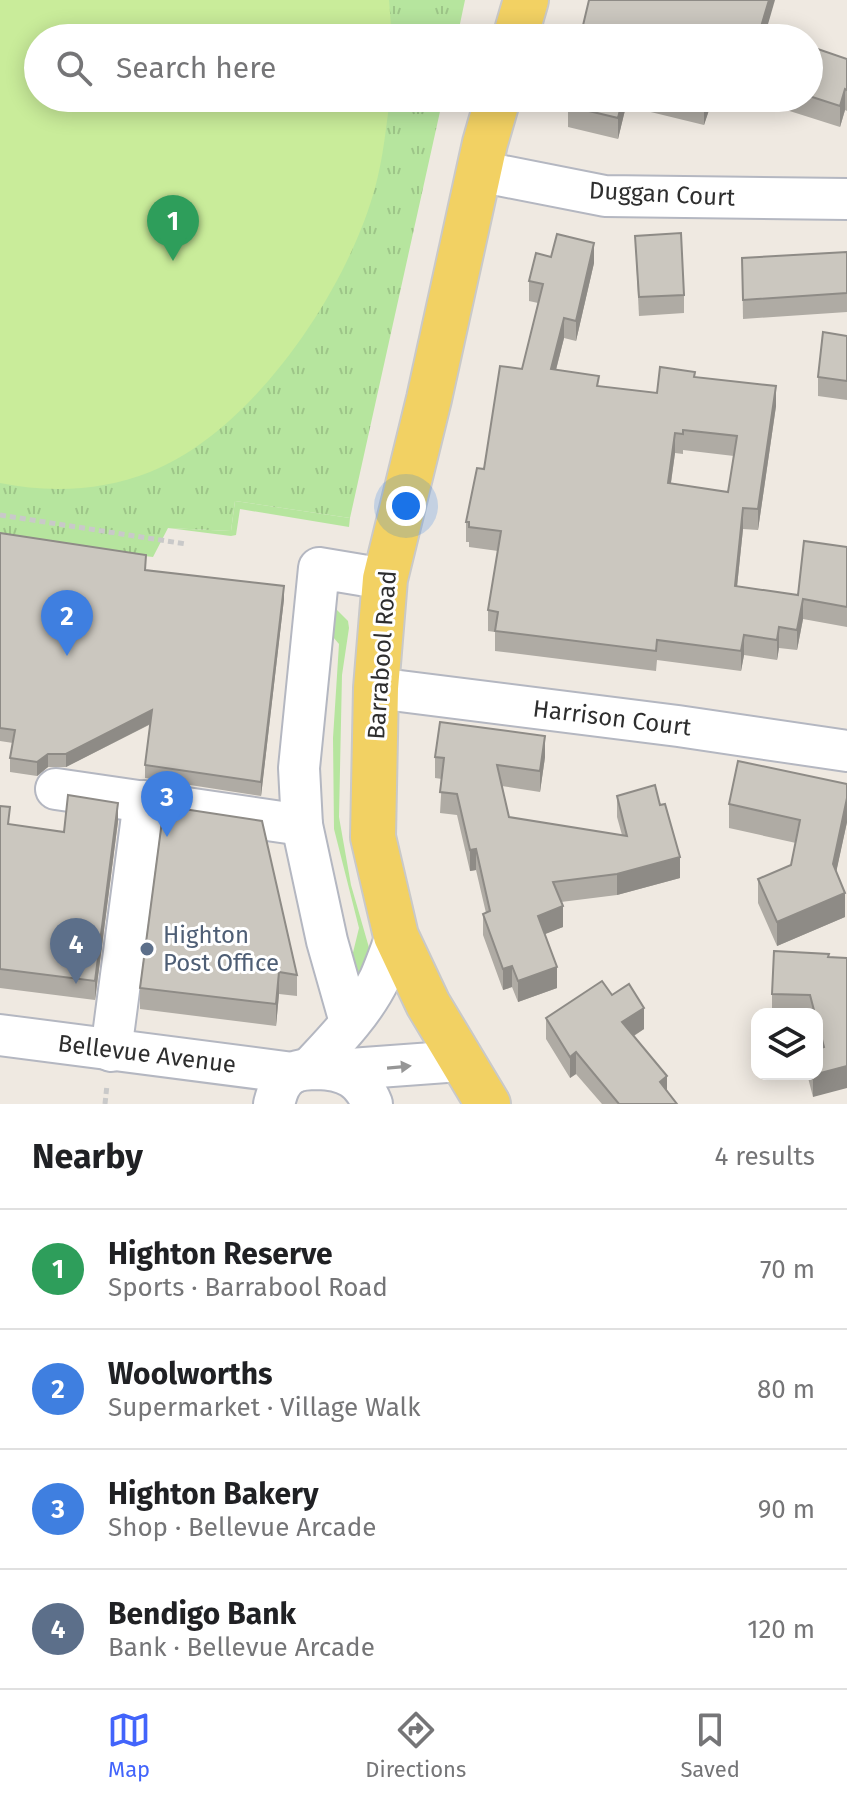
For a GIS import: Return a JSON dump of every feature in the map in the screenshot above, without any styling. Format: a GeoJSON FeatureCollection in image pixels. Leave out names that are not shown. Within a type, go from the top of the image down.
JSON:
{"type":"FeatureCollection","features":[{"type":"Feature","properties":{"kind":"main road"},"geometry":{"type":"LineString","coordinates":[[505,24],[509,0]]}},
{"type":"Feature","properties":{"kind":"main road"},"geometry":{"type":"LineString","coordinates":[[519,24],[526,0]]}},
{"type":"Feature","properties":{"kind":"main road","name":"Barrabool Road"},"geometry":{"type":"LineString","coordinates":[[471,1090],[396,936],[373,837],[376,688],[385,579],[429,399],[492,112]]}},
{"type":"Feature","properties":{"kind":"street","name":"Duggan Court"},"geometry":{"type":"LineString","coordinates":[[482,157],[605,196],[847,199]]}},
{"type":"Feature","properties":{"kind":"street"},"geometry":{"type":"LineString","coordinates":[[350,1022],[327,941],[302,825],[299,768],[319,568],[385,579]]}},
{"type":"Feature","properties":{"kind":"street","name":"Harrison Court"},"geometry":{"type":"LineString","coordinates":[[376,688],[847,751]]}},
{"type":"Feature","properties":{"kind":"street"},"geometry":{"type":"LineString","coordinates":[[56,789],[302,825]]}},
{"type":"Feature","properties":{"kind":"street"},"geometry":{"type":"LineString","coordinates":[[111,1051],[144,801]]}},
{"type":"Feature","properties":{"kind":"street"},"geometry":{"type":"LineString","coordinates":[[304,1079],[350,1022],[380,978],[396,936]]}},
{"type":"Feature","properties":{"kind":"street","name":"Bellevue Avenue"},"geometry":{"type":"LineString","coordinates":[[0,1035],[304,1079],[471,1090]]}},
{"type":"Feature","properties":{"kind":"street"},"geometry":{"type":"LineString","coordinates":[[304,1079],[352,1076],[364,1087],[372,1104]]}},
{"type":"Feature","properties":{"kind":"path"},"geometry":{"type":"LineString","coordinates":[[0,515],[186,544]]}},
{"type":"Feature","properties":{"kind":"green space"},"geometry":{"type":"Polygon","coordinates":[[[0,0],[465,0],[460,24],[24,24],[24,112],[440,112],[350,518],[235,501],[231,531],[168,528],[153,557],[0,539],[0,0]]]}},
{"type":"Feature","properties":{"kind":"green space"},"geometry":{"type":"Polygon","coordinates":[[[0,0],[389,0],[391,24],[24,24],[24,112],[388,112],[375,188],[342,270],[318,313],[259,392],[188,453],[150,472],[114,483],[76,488],[38,488],[0,483],[0,0]]]}},
{"type":"Feature","properties":{"kind":"green space"},"geometry":{"type":"Polygon","coordinates":[[[235,501],[350,518],[349,527],[240,509],[236,535],[168,528],[231,531],[235,501]]]}},
{"type":"Feature","properties":{"kind":"green space"},"geometry":{"type":"Polygon","coordinates":[[[332,605],[348,621],[349,628],[342,675],[339,817],[351,885],[372,958],[366,984],[348,973],[359,928],[334,829],[333,738],[339,644],[322,624],[332,605]]]}},
{"type":"Feature","properties":{"kind":"building"},"geometry":{"type":"Polygon","coordinates":[[[589,0],[769,0],[762,24],[583,24],[589,0]]]}},
{"type":"Feature","properties":{"kind":"building"},"geometry":{"type":"Polygon","coordinates":[[[823,51],[847,59],[847,90],[840,106],[823,101],[823,51]]]}},
{"type":"Feature","properties":{"kind":"building"},"geometry":{"type":"Polygon","coordinates":[[[593,112],[620,112],[618,118],[593,112]]]}},
{"type":"Feature","properties":{"kind":"building"},"geometry":{"type":"Polygon","coordinates":[[[681,233],[684,295],[639,297],[635,236],[681,233]]]}},
{"type":"Feature","properties":{"kind":"building"},"geometry":{"type":"Polygon","coordinates":[[[557,234],[594,243],[576,321],[564,318],[551,369],[599,376],[597,386],[657,393],[660,367],[695,372],[694,377],[776,386],[758,509],[743,508],[735,586],[798,595],[804,541],[847,547],[847,607],[803,599],[797,630],[779,627],[777,640],[744,635],[741,651],[657,640],[656,651],[495,631],[498,612],[488,610],[501,531],[469,527],[469,522],[466,522],[477,468],[484,469],[500,366],[522,369],[543,284],[529,281],[536,253],[551,257],[557,234]],[[683,430],[683,434],[675,433],[668,483],[728,492],[737,436],[683,430]]]}},
{"type":"Feature","properties":{"kind":"building"},"geometry":{"type":"Polygon","coordinates":[[[847,252],[847,293],[743,300],[742,258],[847,252]]]}},
{"type":"Feature","properties":{"kind":"building"},"geometry":{"type":"Polygon","coordinates":[[[823,332],[847,336],[847,381],[818,377],[823,332]]]}},
{"type":"Feature","properties":{"kind":"building"},"geometry":{"type":"Polygon","coordinates":[[[0,533],[146,555],[145,570],[284,586],[261,782],[145,765],[152,710],[66,754],[48,754],[37,762],[10,758],[15,730],[0,728],[0,533]]]}},
{"type":"Feature","properties":{"kind":"building"},"geometry":{"type":"Polygon","coordinates":[[[440,722],[545,736],[540,771],[497,765],[509,817],[627,836],[617,796],[655,785],[660,805],[665,804],[680,857],[617,874],[553,882],[563,906],[538,916],[557,967],[518,981],[512,966],[503,969],[483,914],[490,911],[476,849],[470,850],[457,794],[440,792],[444,758],[435,757],[440,722]]]}},
{"type":"Feature","properties":{"kind":"building"},"geometry":{"type":"Polygon","coordinates":[[[738,761],[847,784],[847,798],[833,864],[845,893],[777,922],[758,879],[791,865],[800,820],[729,804],[738,761]]]}},
{"type":"Feature","properties":{"kind":"building"},"geometry":{"type":"Polygon","coordinates":[[[68,795],[118,803],[95,981],[0,969],[0,806],[10,807],[8,824],[64,832],[68,795]]]}},
{"type":"Feature","properties":{"kind":"building"},"geometry":{"type":"Polygon","coordinates":[[[164,806],[262,821],[297,975],[279,972],[276,1004],[140,988],[164,806]]]}},
{"type":"Feature","properties":{"kind":"building"},"geometry":{"type":"Polygon","coordinates":[[[774,951],[847,958],[847,1066],[823,1072],[823,1008],[813,1008],[810,995],[772,994],[774,951]]]}},
{"type":"Feature","properties":{"kind":"building"},"geometry":{"type":"Polygon","coordinates":[[[602,981],[612,995],[629,984],[644,1008],[622,1022],[667,1076],[660,1082],[677,1104],[619,1104],[576,1052],[570,1057],[546,1018],[602,981]]]}},
{"type":"Feature","properties":{"kind":"place","name":"Highton Reserve"},"geometry":{"type":"Point","coordinates":[173,261]}},
{"type":"Feature","properties":{"kind":"place","name":"Woolworths"},"geometry":{"type":"Point","coordinates":[67,656]}},
{"type":"Feature","properties":{"kind":"place","name":"Highton Bakery"},"geometry":{"type":"Point","coordinates":[167,837]}},
{"type":"Feature","properties":{"kind":"place","name":"Highton Post Office"},"geometry":{"type":"Point","coordinates":[147,949]}},
{"type":"Feature","properties":{"kind":"place","name":"Bendigo Bank"},"geometry":{"type":"Point","coordinates":[76,984]}}]}
